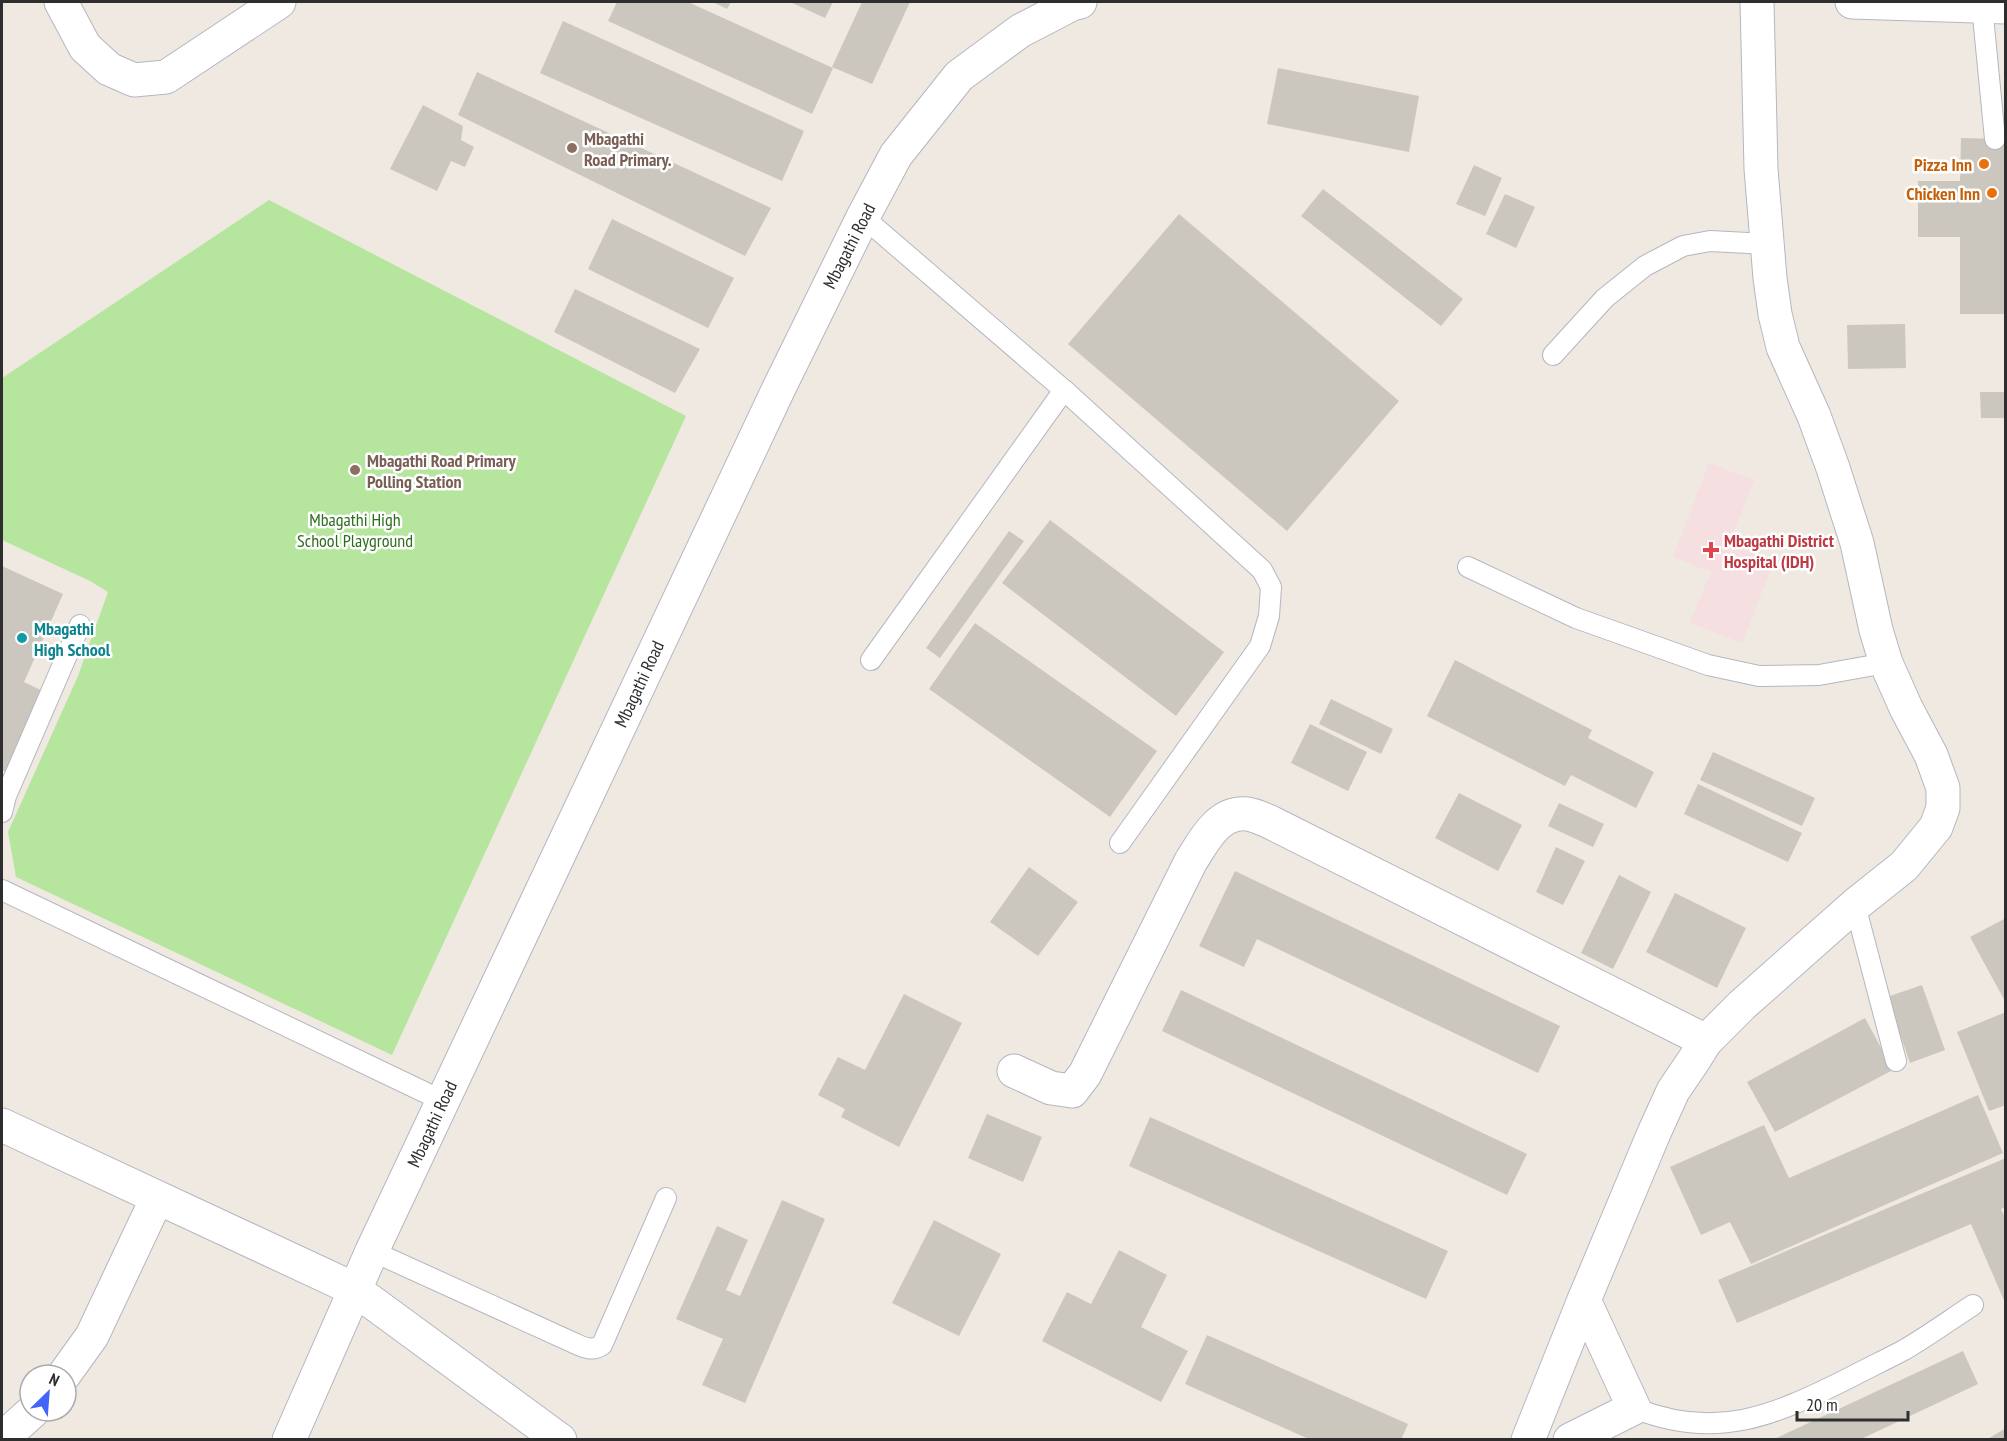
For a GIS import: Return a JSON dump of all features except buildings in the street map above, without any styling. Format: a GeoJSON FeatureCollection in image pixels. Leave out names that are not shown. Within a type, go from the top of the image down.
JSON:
{"type":"FeatureCollection","features":[{"type":"Feature","properties":{"kind":"street"},"geometry":{"type":"LineString","coordinates":[[61,2],[86,46],[110,69],[134,80],[166,77],[279,2]]}},
{"type":"Feature","properties":{"kind":"street","name":"Mbagathi Road"},"geometry":{"type":"LineString","coordinates":[[289,1440],[354,1289],[779,388],[896,155],[959,76],[1020,31],[1080,2]]}},
{"type":"Feature","properties":{"kind":"street"},"geometry":{"type":"LineString","coordinates":[[1528,1440],[1584,1300],[1673,1091],[1706,1041],[1742,1005],[1855,905],[1904,866],[1923,846],[1936,827],[1943,808],[1943,788],[1931,755],[1906,708],[1886,663],[1876,630],[1857,543],[1833,468],[1814,416],[1784,347],[1775,314],[1767,244],[1759,112],[1757,2]]}},
{"type":"Feature","properties":{"kind":"street"},"geometry":{"type":"LineString","coordinates":[[1852,2],[1994,7]]}},
{"type":"Feature","properties":{"kind":"street"},"geometry":{"type":"LineString","coordinates":[[1014,1071],[1051,1088],[1072,1091],[1085,1074],[1191,861],[1212,829],[1228,816],[1248,814],[1270,822],[1706,1041]]}},
{"type":"Feature","properties":{"kind":"street"},"geometry":{"type":"LineString","coordinates":[[2,1125],[354,1289],[560,1440]]}},
{"type":"Feature","properties":{"kind":"street"},"geometry":{"type":"LineString","coordinates":[[73,1363],[92,1336],[157,1198]]}},
{"type":"Feature","properties":{"kind":"street"},"geometry":{"type":"LineString","coordinates":[[1570,1440],[1634,1408],[1584,1300]]}},
{"type":"Feature","properties":{"kind":"street"},"geometry":{"type":"LineString","coordinates":[[2,1439],[20,1423]]}},
{"type":"Feature","properties":{"kind":"lane"},"geometry":{"type":"LineString","coordinates":[[1994,7],[1995,139]]}},
{"type":"Feature","properties":{"kind":"lane"},"geometry":{"type":"LineString","coordinates":[[863,217],[1064,390],[1262,570],[1271,587],[1269,616],[1260,646],[1120,843]]}},
{"type":"Feature","properties":{"kind":"lane"},"geometry":{"type":"LineString","coordinates":[[1552,355],[1605,298],[1645,266],[1683,246],[1710,241],[1767,244]]}},
{"type":"Feature","properties":{"kind":"lane"},"geometry":{"type":"LineString","coordinates":[[871,660],[1064,390]]}},
{"type":"Feature","properties":{"kind":"lane"},"geometry":{"type":"LineString","coordinates":[[1468,567],[1576,618],[1708,665],[1759,676],[1819,675],[1886,663]]}},
{"type":"Feature","properties":{"kind":"lane"},"geometry":{"type":"LineString","coordinates":[[2,812],[6,796],[80,625]]}},
{"type":"Feature","properties":{"kind":"lane"},"geometry":{"type":"LineString","coordinates":[[2,890],[443,1101]]}},
{"type":"Feature","properties":{"kind":"lane"},"geometry":{"type":"LineString","coordinates":[[1855,905],[1896,1060]]}},
{"type":"Feature","properties":{"kind":"lane"},"geometry":{"type":"LineString","coordinates":[[372,1251],[574,1343],[591,1349],[598,1348],[602,1346],[666,1198]]}},
{"type":"Feature","properties":{"kind":"lane"},"geometry":{"type":"LineString","coordinates":[[1634,1408],[1675,1421],[1701,1424],[1733,1422],[1761,1416],[1798,1404],[1905,1350],[1973,1305]]}},
{"type":"Feature","properties":{"kind":"shaded area","name":"Mbagathi District Hospital (IDH)"},"geometry":{"type":"Polygon","coordinates":[[[1709,463],[1754,480],[1729,543],[1774,561],[1742,643],[1690,623],[1711,572],[1673,557],[1709,463]]]}},
{"type":"Feature","properties":{"kind":"green space","name":"Mbagathi High School Playground"},"geometry":{"type":"Polygon","coordinates":[[[269,200],[686,416],[392,1055],[16,877],[8,832],[78,676],[108,592],[90,581],[2,540],[2,378],[269,200]]]}},
{"type":"Feature","properties":{"kind":"place","name":"Mbagathi Road Primary."},"geometry":{"type":"Point","coordinates":[572,148]}},
{"type":"Feature","properties":{"kind":"place","name":"Pizza Inn"},"geometry":{"type":"Point","coordinates":[1984,164]}},
{"type":"Feature","properties":{"kind":"place","name":"Chicken Inn"},"geometry":{"type":"Point","coordinates":[1992,193]}},
{"type":"Feature","properties":{"kind":"place","name":"Mbagathi Road Primary Polling Station"},"geometry":{"type":"Point","coordinates":[355,470]}},
{"type":"Feature","properties":{"kind":"place","name":"Mbagathi District Hospital (IDH)"},"geometry":{"type":"Point","coordinates":[1711,550]}},
{"type":"Feature","properties":{"kind":"place","name":"Mbagathi High School"},"geometry":{"type":"Point","coordinates":[22,638]}}]}
